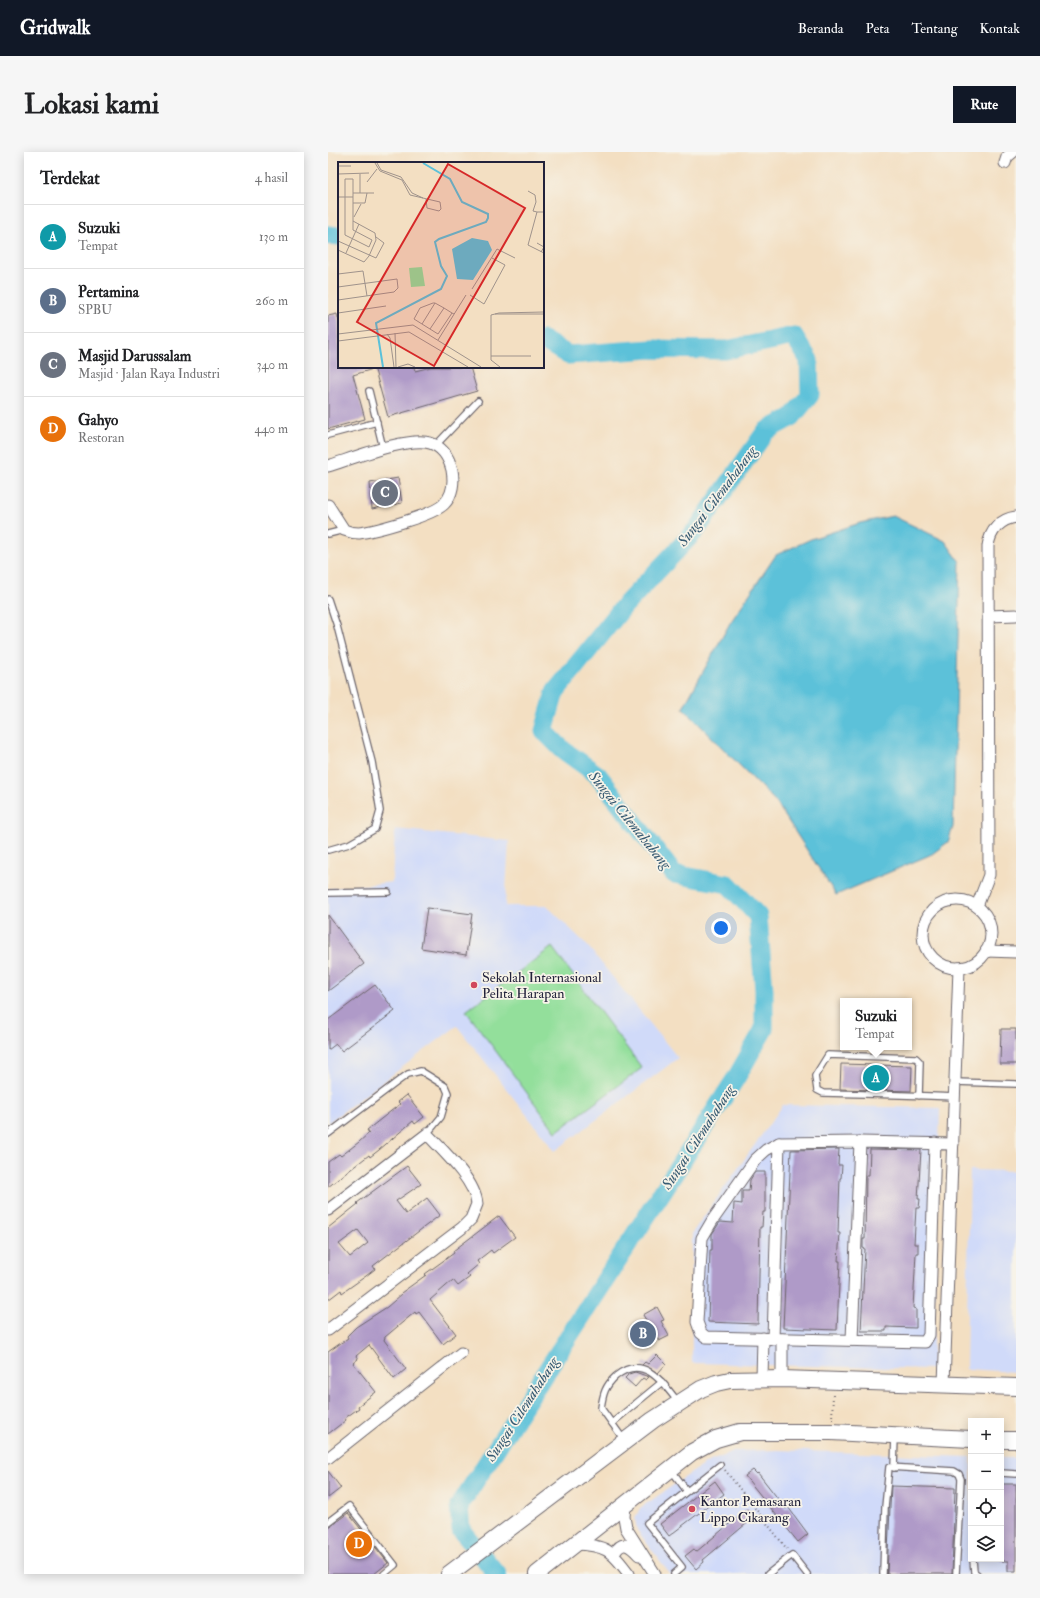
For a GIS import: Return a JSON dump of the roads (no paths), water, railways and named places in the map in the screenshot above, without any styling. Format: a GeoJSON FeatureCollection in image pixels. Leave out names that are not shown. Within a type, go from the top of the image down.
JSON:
{"type":"FeatureCollection","features":[{"type":"Feature","properties":{"kind":"street"},"geometry":{"type":"LineString","coordinates":[[1005,163],[1013,152]]}},
{"type":"Feature","properties":{"kind":"street"},"geometry":{"type":"LineString","coordinates":[[328,466],[383,448],[419,442],[429,442],[436,445],[444,452],[450,462],[454,479],[451,493],[444,504],[422,516],[360,533],[344,530],[328,506]]}},
{"type":"Feature","properties":{"kind":"street"},"geometry":{"type":"LineString","coordinates":[[977,906],[989,875],[989,538],[991,533],[1000,524],[1007,519],[1016,518]]}},
{"type":"Feature","properties":{"kind":"street"},"geometry":{"type":"LineString","coordinates":[[990,616],[1016,615]]}},
{"type":"Feature","properties":{"kind":"street"},"geometry":{"type":"LineString","coordinates":[[954,900],[966,901],[977,906],[984,913],[990,926],[990,942],[986,951],[975,963],[959,968],[948,966],[937,961],[929,953],[924,942],[925,925],[933,910],[943,903],[954,900]]}},
{"type":"Feature","properties":{"kind":"street"},"geometry":{"type":"LineString","coordinates":[[986,951],[1016,952]]}},
{"type":"Feature","properties":{"kind":"street"},"geometry":{"type":"LineString","coordinates":[[944,1384],[959,968]]}},
{"type":"Feature","properties":{"kind":"street"},"geometry":{"type":"LineString","coordinates":[[328,1210],[427,1134],[458,1167],[477,1199],[476,1210],[471,1219],[462,1228],[328,1330]]}},
{"type":"Feature","properties":{"kind":"street"},"geometry":{"type":"LineString","coordinates":[[935,1143],[928,1338],[925,1342],[706,1337],[701,1333],[697,1322],[702,1238],[712,1221],[755,1160],[766,1150],[779,1143],[860,1142],[935,1143],[953,1144]]}},
{"type":"Feature","properties":{"kind":"street"},"geometry":{"type":"LineString","coordinates":[[852,1340],[860,1142]]}},
{"type":"Feature","properties":{"kind":"street"},"geometry":{"type":"LineString","coordinates":[[762,1379],[773,1339],[779,1143]]}},
{"type":"Feature","properties":{"kind":"street"},"geometry":{"type":"LineString","coordinates":[[773,1339],[782,1379]]}},
{"type":"Feature","properties":{"kind":"street"},"geometry":{"type":"LineString","coordinates":[[328,1458],[461,1353]]}},
{"type":"Feature","properties":{"kind":"street"},"geometry":{"type":"LineString","coordinates":[[449,1574],[624,1440],[678,1403],[701,1389],[716,1383],[730,1380],[782,1379],[1016,1387]]}},
{"type":"Feature","properties":{"kind":"street"},"geometry":{"type":"LineString","coordinates":[[537,1574],[692,1452],[716,1438],[740,1432],[832,1432],[968,1439]]}},
{"type":"Feature","properties":{"kind":"street"},"geometry":{"type":"LineString","coordinates":[[1004,1440],[1016,1440]]}},
{"type":"Feature","properties":{"kind":"street"},"geometry":{"type":"LineString","coordinates":[[625,1504],[624,1517],[626,1528],[653,1572]]}},
{"type":"Feature","properties":{"kind":"street"},"geometry":{"type":"LineString","coordinates":[[575,1544],[596,1544],[614,1554],[629,1574]]}},
{"type":"Feature","properties":{"kind":"street"},"geometry":{"type":"LineString","coordinates":[[614,1554],[618,1547],[623,1545],[631,1546],[653,1572]]}},
{"type":"Feature","properties":{"kind":"lane"},"geometry":{"type":"LineString","coordinates":[[369,391],[383,448]]}},
{"type":"Feature","properties":{"kind":"lane"},"geometry":{"type":"LineString","coordinates":[[436,445],[478,401]]}},
{"type":"Feature","properties":{"kind":"lane"},"geometry":{"type":"LineString","coordinates":[[328,435],[377,422]]}},
{"type":"Feature","properties":{"kind":"lane"},"geometry":{"type":"LineString","coordinates":[[328,534],[344,530]]}},
{"type":"Feature","properties":{"kind":"lane"},"geometry":{"type":"LineString","coordinates":[[328,599],[337,626],[372,762],[380,811],[375,829],[349,844],[328,850]]}},
{"type":"Feature","properties":{"kind":"lane"},"geometry":{"type":"LineString","coordinates":[[328,893],[388,892]]}},
{"type":"Feature","properties":{"kind":"lane"},"geometry":{"type":"LineString","coordinates":[[920,1096],[920,1062],[916,1058],[828,1055],[815,1076],[817,1090],[823,1093],[920,1096],[955,1097]]}},
{"type":"Feature","properties":{"kind":"lane"},"geometry":{"type":"LineString","coordinates":[[328,1134],[408,1074],[421,1071],[445,1086],[448,1094],[441,1117],[427,1134]]}},
{"type":"Feature","properties":{"kind":"lane"},"geometry":{"type":"LineString","coordinates":[[955,1082],[1016,1084]]}},
{"type":"Feature","properties":{"kind":"lane"},"geometry":{"type":"LineString","coordinates":[[624,1440],[601,1408],[603,1392],[608,1383],[624,1370],[634,1366],[647,1371],[662,1382],[678,1403]]}},
{"type":"Feature","properties":{"kind":"lane"},"geometry":{"type":"LineString","coordinates":[[612,1423],[662,1382]]}},
{"type":"Feature","properties":{"kind":"lane"},"geometry":{"type":"LineString","coordinates":[[894,1468],[895,1436]]}},
{"type":"Feature","properties":{"kind":"lane"},"geometry":{"type":"LineString","coordinates":[[674,1574],[682,1567],[647,1523],[720,1465]]}},
{"type":"Feature","properties":{"kind":"lane"},"geometry":{"type":"LineString","coordinates":[[883,1574],[885,1507],[889,1467],[954,1471],[959,1474],[962,1480],[956,1574]]}},
{"type":"Feature","properties":{"kind":"lane"},"geometry":{"type":"LineString","coordinates":[[670,1469],[687,1491]]}},
{"type":"Feature","properties":{"kind":"lane"},"geometry":{"type":"LineString","coordinates":[[1004,1473],[1016,1474]]}},
{"type":"Feature","properties":{"kind":"lane"},"geometry":{"type":"LineString","coordinates":[[328,1522],[349,1506],[395,1565],[384,1574]]}},
{"type":"Feature","properties":{"kind":"lane"},"geometry":{"type":"LineString","coordinates":[[768,1574],[792,1555],[807,1574]]}},
{"type":"Feature","properties":{"kind":"lane"},"geometry":{"type":"LineString","coordinates":[[973,1562],[974,1572],[977,1574]]}},
{"type":"Feature","properties":{"kind":"water"},"geometry":{"type":"Polygon","coordinates":[[[893,516],[945,541],[960,562],[953,827],[948,842],[932,854],[836,895],[776,802],[683,708],[730,623],[776,555],[811,539],[860,523],[893,516]]]}},
{"type":"Feature","properties":{"kind":"waterway","name":"Sungai Cilemahabang"},"geometry":{"type":"LineString","coordinates":[[328,235],[338,236]]}},
{"type":"Feature","properties":{"kind":"waterway","name":"Sungai Cilemahabang"},"geometry":{"type":"LineString","coordinates":[[497,1574],[461,1530],[459,1506],[736,1078],[764,1029],[764,990],[758,916],[728,884],[674,874],[598,775],[563,750],[544,731],[555,692],[624,606],[696,530],[766,431],[792,417],[810,395],[809,360],[794,336],[726,350],[652,349],[568,355],[544,341]]}},
{"type":"Feature","properties":{"kind":"place","name":"Masjid Darussalam"},"geometry":{"type":"Point","coordinates":[385,493]}},
{"type":"Feature","properties":{"kind":"place","name":"Sekolah Internasional Pelita Harapan"},"geometry":{"type":"Point","coordinates":[474,985]}},
{"type":"Feature","properties":{"kind":"place","name":"Suzuki"},"geometry":{"type":"Point","coordinates":[876,1078]}},
{"type":"Feature","properties":{"kind":"place","name":"Pertamina"},"geometry":{"type":"Point","coordinates":[643,1334]}},
{"type":"Feature","properties":{"kind":"place","name":"Kantor Pemasaran Lippo Cikarang"},"geometry":{"type":"Point","coordinates":[692,1509]}},
{"type":"Feature","properties":{"kind":"place","name":"Gahyo"},"geometry":{"type":"Point","coordinates":[359,1544]}}]}
